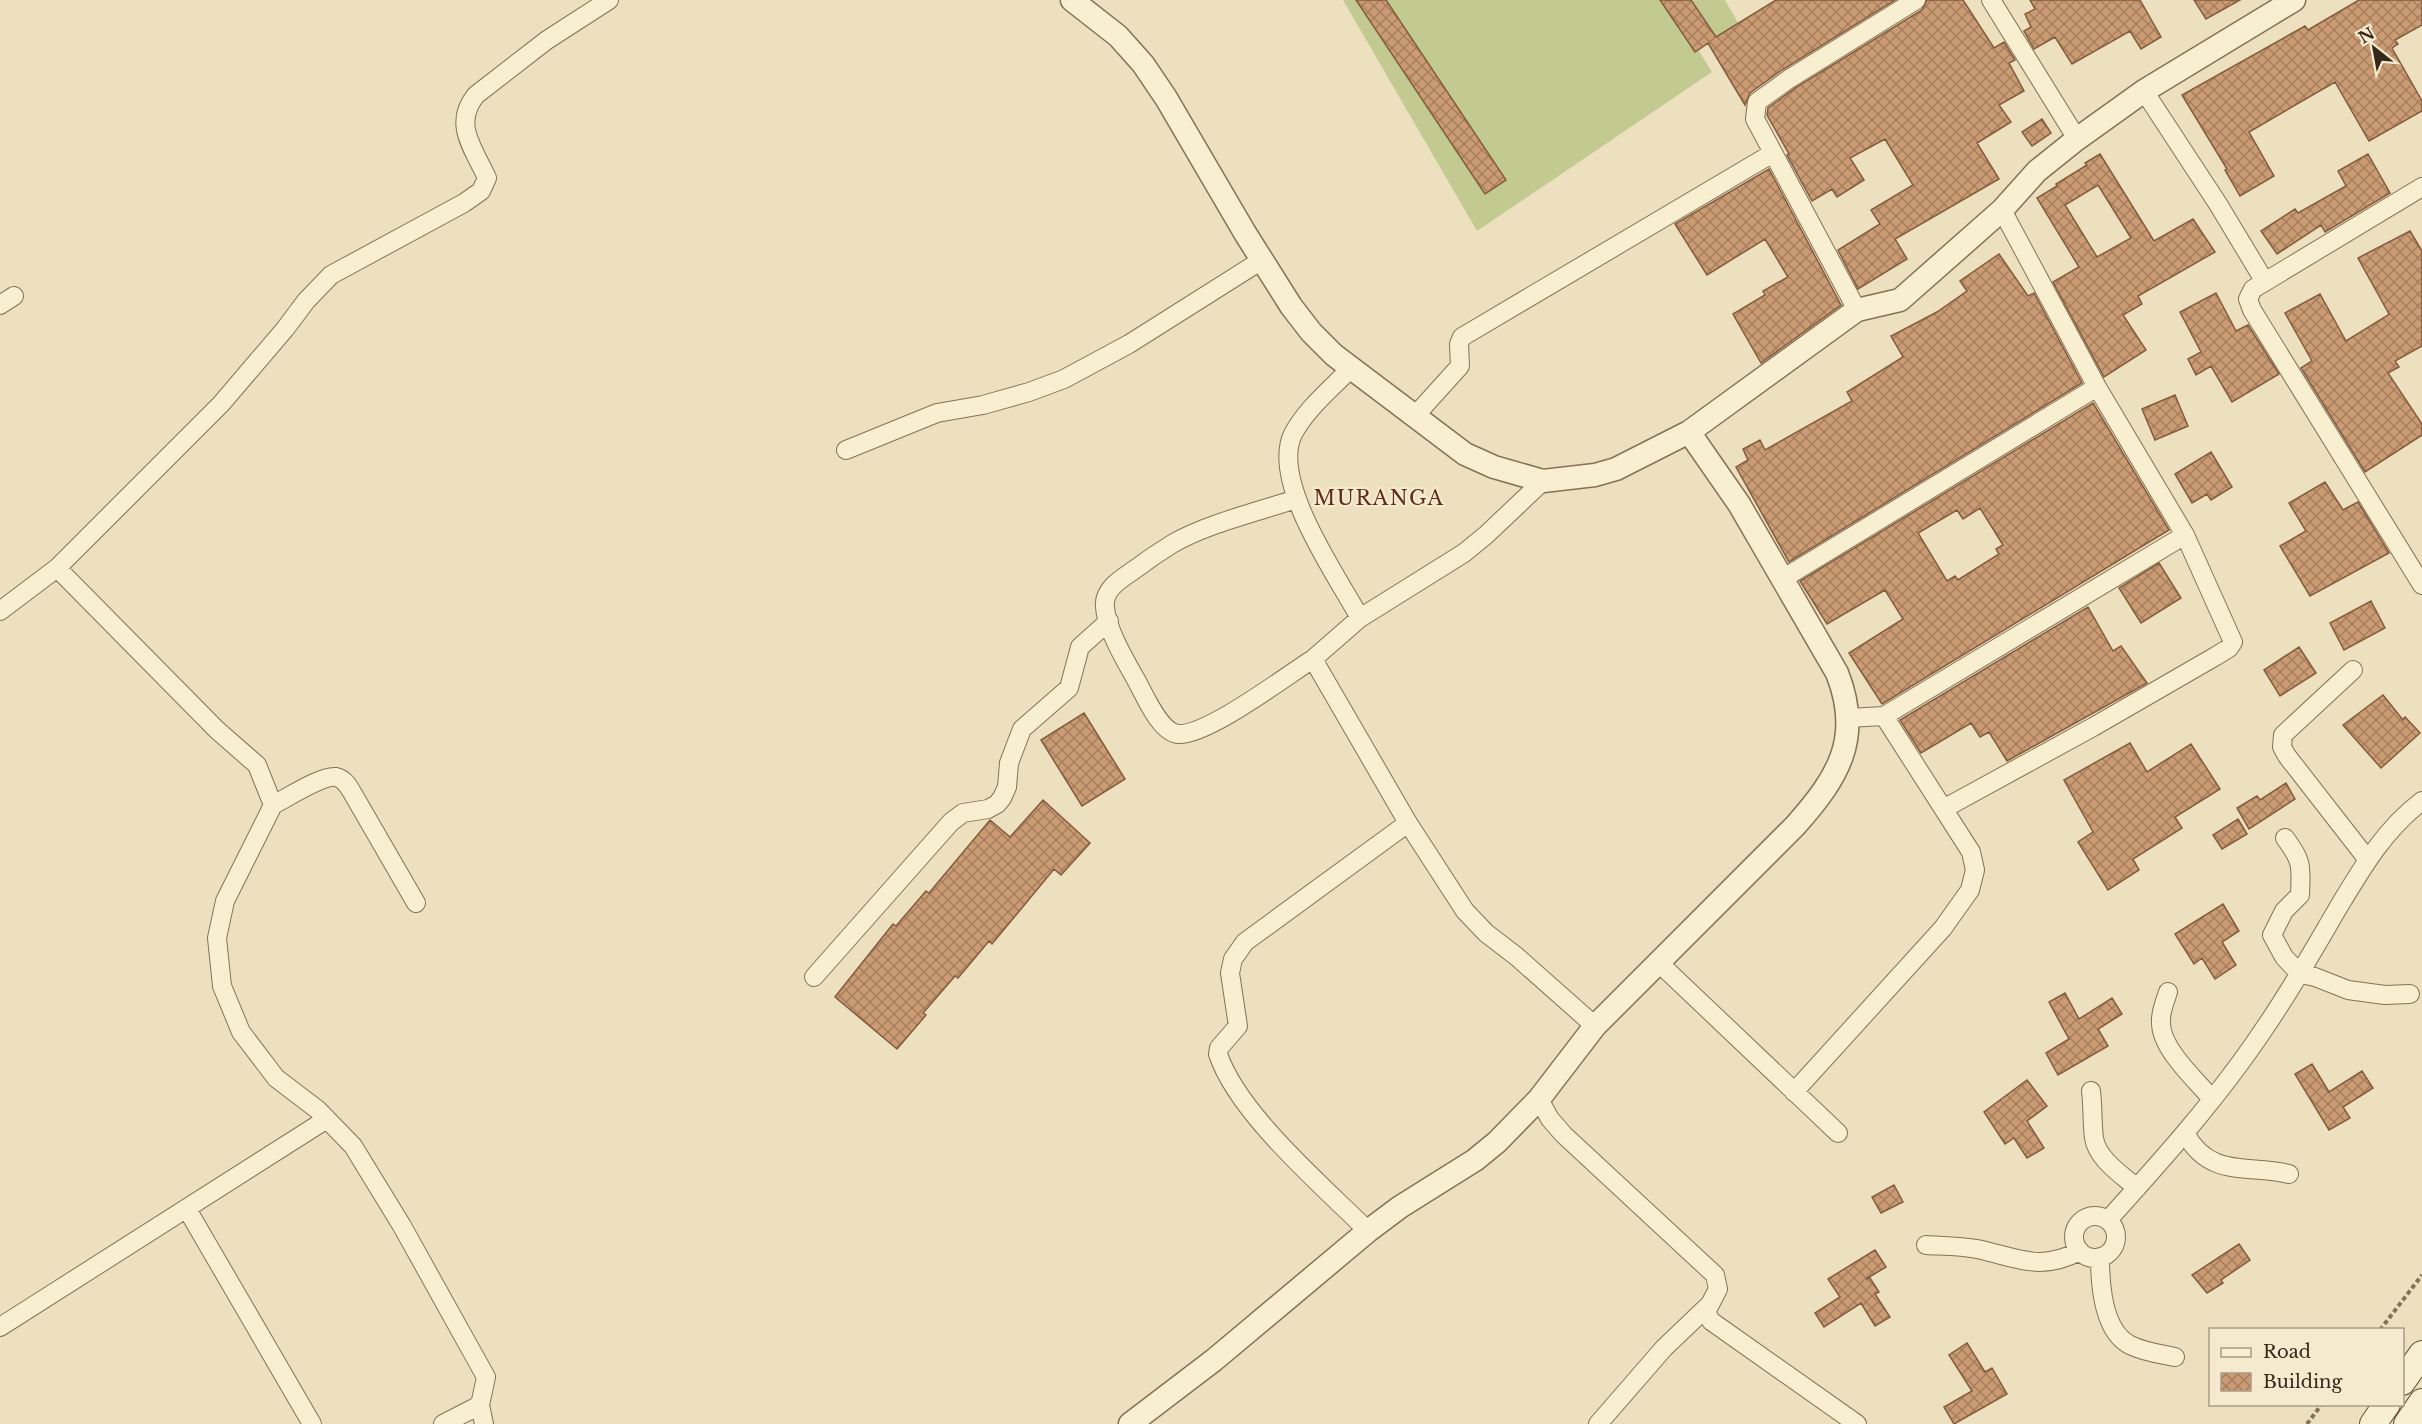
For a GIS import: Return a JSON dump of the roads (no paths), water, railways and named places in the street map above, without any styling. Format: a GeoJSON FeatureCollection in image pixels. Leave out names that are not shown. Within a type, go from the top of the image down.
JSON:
{"type":"FeatureCollection","features":[{"type":"Feature","properties":{"kind":"main road"},"geometry":{"type":"LineString","coordinates":[[2404,1381],[2422,1354]]}},
{"type":"Feature","properties":{"kind":"main road"},"geometry":{"type":"LineString","coordinates":[[2407,1424],[2422,1402]]}},
{"type":"Feature","properties":{"kind":"main road"},"geometry":{"type":"LineString","coordinates":[[2373,1424],[2386,1406]]}},
{"type":"Feature","properties":{"kind":"street"},"geometry":{"type":"LineString","coordinates":[[0,611],[57,568],[221,404],[306,301],[331,275],[464,203],[481,191],[487,178],[463,121],[469,103],[547,39],[609,0]]}},
{"type":"Feature","properties":{"kind":"street"},"geometry":{"type":"LineString","coordinates":[[1072,0],[1118,36],[1143,63],[1263,260],[1311,332],[1350,369],[1447,442],[1478,460],[1543,481],[1595,475],[1616,469],[1689,432],[1857,310],[1900,300],[2002,210],[2037,171],[2077,139],[2144,91],[2294,0]]}},
{"type":"Feature","properties":{"kind":"street"},"geometry":{"type":"LineString","coordinates":[[1857,310],[1755,119],[1757,102],[1789,79],[1916,0]]}},
{"type":"Feature","properties":{"kind":"street"},"geometry":{"type":"LineString","coordinates":[[1991,0],[2077,139]]}},
{"type":"Feature","properties":{"kind":"street"},"geometry":{"type":"LineString","coordinates":[[2144,91],[2218,204],[2265,282]]}},
{"type":"Feature","properties":{"kind":"street"},"geometry":{"type":"LineString","coordinates":[[1414,417],[1460,366],[1459,344],[1462,337],[1773,153]]}},
{"type":"Feature","properties":{"kind":"street"},"geometry":{"type":"LineString","coordinates":[[2422,187],[2253,289],[2248,299],[2252,310],[2422,585]]}},
{"type":"Feature","properties":{"kind":"street"},"geometry":{"type":"LineString","coordinates":[[1945,808],[2093,727],[2229,648],[2233,639],[2185,535],[2097,387],[2002,210]]}},
{"type":"Feature","properties":{"kind":"street"},"geometry":{"type":"LineString","coordinates":[[846,450],[937,412],[1001,400],[1064,379],[1129,344],[1263,260]]}},
{"type":"Feature","properties":{"kind":"street"},"geometry":{"type":"LineString","coordinates":[[1350,369],[1304,417],[1293,435],[1288,451],[1290,476],[1296,499],[1360,618]]}},
{"type":"Feature","properties":{"kind":"street"},"geometry":{"type":"LineString","coordinates":[[1784,578],[2097,387]]}},
{"type":"Feature","properties":{"kind":"street"},"geometry":{"type":"LineString","coordinates":[[1130,1424],[1207,1366],[1368,1231],[1400,1207],[1475,1160],[1497,1142],[1539,1099],[1595,1026],[1775,847],[1811,808],[1840,763],[1847,738],[1848,718],[1847,698],[1837,673],[1784,578],[1739,504],[1689,432]]}},
{"type":"Feature","properties":{"kind":"street"},"geometry":{"type":"LineString","coordinates":[[1296,499],[1194,533],[1172,544],[1116,582],[1107,593],[1105,606],[1124,658],[1156,715],[1167,729],[1178,734],[1216,722],[1313,659],[1360,618],[1464,553],[1543,481]]}},
{"type":"Feature","properties":{"kind":"street"},"geometry":{"type":"LineString","coordinates":[[1848,718],[1884,716],[2185,535]]}},
{"type":"Feature","properties":{"kind":"street"},"geometry":{"type":"LineString","coordinates":[[57,568],[217,730],[257,765],[273,805]]}},
{"type":"Feature","properties":{"kind":"street"},"geometry":{"type":"LineString","coordinates":[[814,977],[951,822],[963,813],[988,809],[997,804],[1007,787],[1009,763],[1022,729],[1069,688],[1080,647],[1109,621]]}},
{"type":"Feature","properties":{"kind":"street"},"geometry":{"type":"LineString","coordinates":[[1313,659],[1408,823],[1465,911],[1486,933],[1516,956],[1595,1026]]}},
{"type":"Feature","properties":{"kind":"street"},"geometry":{"type":"LineString","coordinates":[[2353,670],[2283,735],[2282,747],[2368,860]]}},
{"type":"Feature","properties":{"kind":"street"},"geometry":{"type":"LineString","coordinates":[[1794,1092],[1943,928],[1970,890],[1975,863],[1971,852],[1945,808],[1884,716]]}},
{"type":"Feature","properties":{"kind":"street"},"geometry":{"type":"LineString","coordinates":[[416,903],[346,783],[338,777],[327,778],[273,805],[225,901],[217,938],[222,986],[241,1032],[276,1078],[327,1119],[353,1146],[402,1226],[486,1377],[480,1405],[484,1424]]}},
{"type":"Feature","properties":{"kind":"street"},"geometry":{"type":"LineString","coordinates":[[2108,1220],[2185,1133],[2243,1060],[2300,974],[2368,860],[2401,818],[2422,801]]}},
{"type":"Feature","properties":{"kind":"street"},"geometry":{"type":"LineString","coordinates":[[1368,1231],[1274,1137],[1244,1100],[1218,1054],[1219,1048],[1238,1026],[1230,973],[1233,959],[1245,942],[1408,823]]}},
{"type":"Feature","properties":{"kind":"street"},"geometry":{"type":"LineString","coordinates":[[2285,838],[2298,855],[2300,895],[2284,911],[2272,935],[2284,957],[2300,974],[2315,977],[2348,990],[2385,995],[2410,994]]}},
{"type":"Feature","properties":{"kind":"street"},"geometry":{"type":"LineString","coordinates":[[1658,962],[1838,1133]]}},
{"type":"Feature","properties":{"kind":"street"},"geometry":{"type":"LineString","coordinates":[[2168,992],[2162,1011],[2162,1034],[2168,1047],[2212,1099]]}},
{"type":"Feature","properties":{"kind":"street"},"geometry":{"type":"LineString","coordinates":[[2091,1091],[2094,1139],[2097,1150],[2137,1188]]}},
{"type":"Feature","properties":{"kind":"street"},"geometry":{"type":"LineString","coordinates":[[1539,1099],[1550,1119],[1564,1135],[1715,1275],[1718,1289],[1706,1312],[1711,1322],[1857,1424]]}},
{"type":"Feature","properties":{"kind":"street"},"geometry":{"type":"LineString","coordinates":[[0,1327],[327,1119]]}},
{"type":"Feature","properties":{"kind":"street"},"geometry":{"type":"LineString","coordinates":[[2185,1133],[2189,1141],[2208,1160],[2235,1169],[2265,1169],[2289,1174]]}},
{"type":"Feature","properties":{"kind":"street"},"geometry":{"type":"LineString","coordinates":[[187,1209],[312,1424]]}},
{"type":"Feature","properties":{"kind":"street"},"geometry":{"type":"LineString","coordinates":[[2093,1216],[2108,1220],[2115,1231],[2115,1244],[2112,1250],[2100,1257],[2090,1256],[2080,1251],[2075,1237],[2080,1223],[2093,1216]]}},
{"type":"Feature","properties":{"kind":"street"},"geometry":{"type":"LineString","coordinates":[[1926,1245],[1976,1249],[2019,1261],[2034,1262],[2061,1261],[2080,1251]]}},
{"type":"Feature","properties":{"kind":"street"},"geometry":{"type":"LineString","coordinates":[[2100,1257],[2100,1284],[2105,1307],[2117,1335],[2129,1345],[2175,1357]]}},
{"type":"Feature","properties":{"kind":"street"},"geometry":{"type":"LineString","coordinates":[[1598,1424],[1664,1348],[1708,1306]]}},
{"type":"Feature","properties":{"kind":"street"},"geometry":{"type":"LineString","coordinates":[[443,1424],[480,1405]]}},
{"type":"Feature","properties":{"kind":"district","name":"MURANGA"},"geometry":{"type":"Point","coordinates":[1379,498]}}]}
